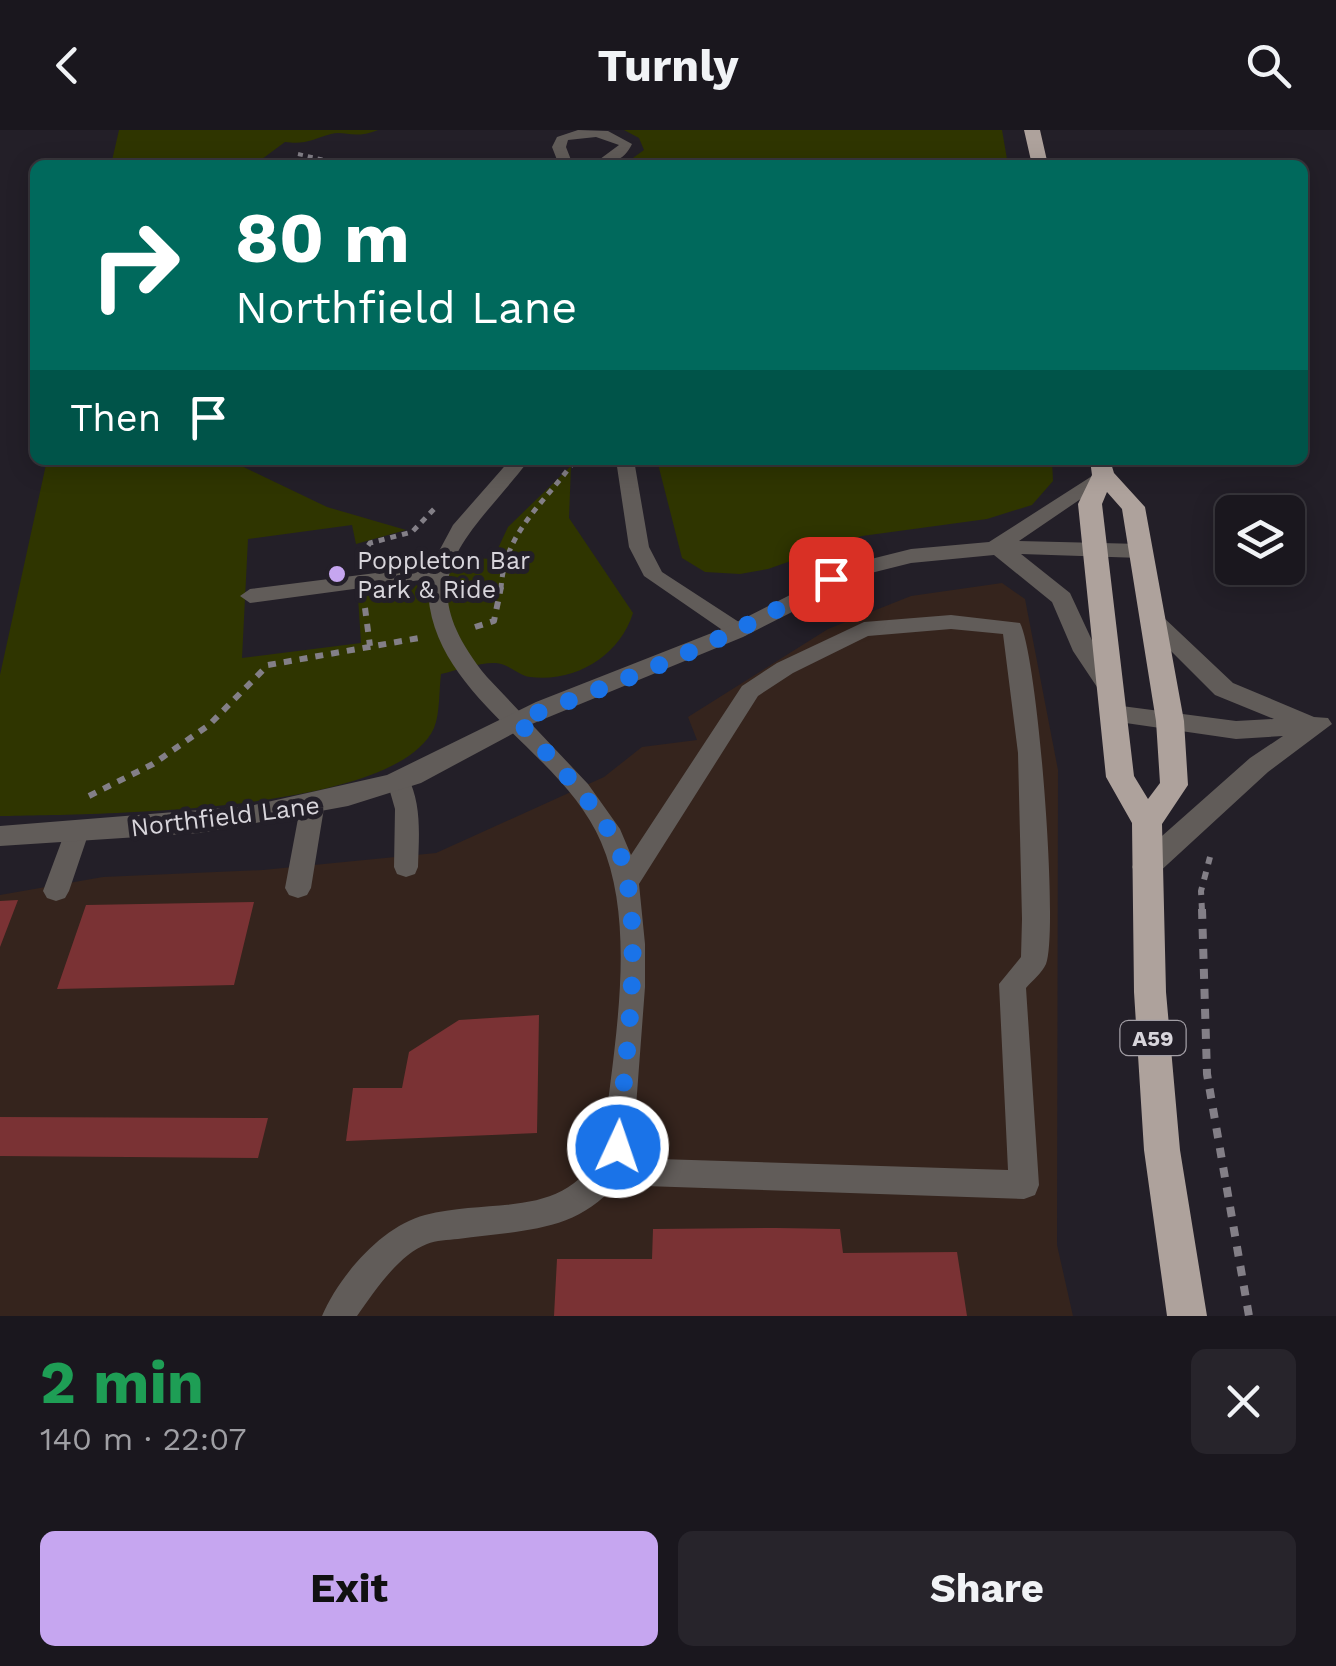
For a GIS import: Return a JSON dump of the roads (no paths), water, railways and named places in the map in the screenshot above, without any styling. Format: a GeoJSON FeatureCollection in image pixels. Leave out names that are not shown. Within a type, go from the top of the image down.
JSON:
{"type":"FeatureCollection","features":[{"type":"Feature","properties":{"kind":"highway"},"geometry":{"type":"LineString","coordinates":[[1032,130],[1039,160]]}},
{"type":"Feature","properties":{"kind":"highway"},"geometry":{"type":"LineString","coordinates":[[1102,468],[1090,504],[1120,777],[1148,822]]}},
{"type":"Feature","properties":{"kind":"highway","name":"A59"},"geometry":{"type":"LineString","coordinates":[[1102,468],[1133,507],[1170,721],[1174,785],[1148,822],[1146,867],[1150,992],[1164,1170],[1187,1316]]}},
{"type":"Feature","properties":{"kind":"street","name":"Northfield Lane"},"geometry":{"type":"LineString","coordinates":[[997,546],[1102,468]]}},
{"type":"Feature","properties":{"kind":"street","name":"Northfield Lane"},"geometry":{"type":"LineString","coordinates":[[0,836],[190,825],[312,808],[399,781],[518,720],[646,672],[738,630],[831,579],[872,564],[914,554],[997,546],[1141,550]]}},
{"type":"Feature","properties":{"kind":"street"},"geometry":{"type":"LineString","coordinates":[[997,546],[1062,598],[1112,701],[1170,721],[1236,730],[1328,723]]}},
{"type":"Feature","properties":{"kind":"street"},"geometry":{"type":"LineString","coordinates":[[1154,622],[1224,689],[1290,718],[1328,723]]}},
{"type":"Feature","properties":{"kind":"street"},"geometry":{"type":"LineString","coordinates":[[1146,867],[1259,765],[1328,723]]}},
{"type":"Feature","properties":{"kind":"lane"},"geometry":{"type":"LineString","coordinates":[[564,160],[559,147],[563,138],[594,132],[617,135],[626,144],[622,152],[607,160]]}},
{"type":"Feature","properties":{"kind":"lane"},"geometry":{"type":"LineString","coordinates":[[338,1316],[368,1272],[418,1231],[466,1222],[530,1220],[586,1199],[610,1171],[618,1147],[631,949],[629,878],[611,834],[518,720],[484,692],[445,634],[436,572],[452,537],[516,465]]}},
{"type":"Feature","properties":{"kind":"lane"},"geometry":{"type":"LineString","coordinates":[[626,465],[639,547],[654,576],[738,630]]}},
{"type":"Feature","properties":{"kind":"lane"},"geometry":{"type":"LineString","coordinates":[[250,596],[436,572]]}},
{"type":"Feature","properties":{"kind":"lane"},"geometry":{"type":"LineString","coordinates":[[610,1171],[1024,1186],[1012,984],[1034,962],[1036,888],[1029,718],[1013,628],[951,622],[864,629],[785,668],[750,692],[629,878]]}},
{"type":"Feature","properties":{"kind":"lane"},"geometry":{"type":"LineString","coordinates":[[399,781],[408,809],[406,867]]}},
{"type":"Feature","properties":{"kind":"lane"},"geometry":{"type":"LineString","coordinates":[[298,888],[312,808]]}},
{"type":"Feature","properties":{"kind":"lane"},"geometry":{"type":"LineString","coordinates":[[56,892],[77,832]]}},
{"type":"Feature","properties":{"kind":"place","name":"Poppleton Bar Park & Ride"},"geometry":{"type":"Point","coordinates":[337,574]}}]}
